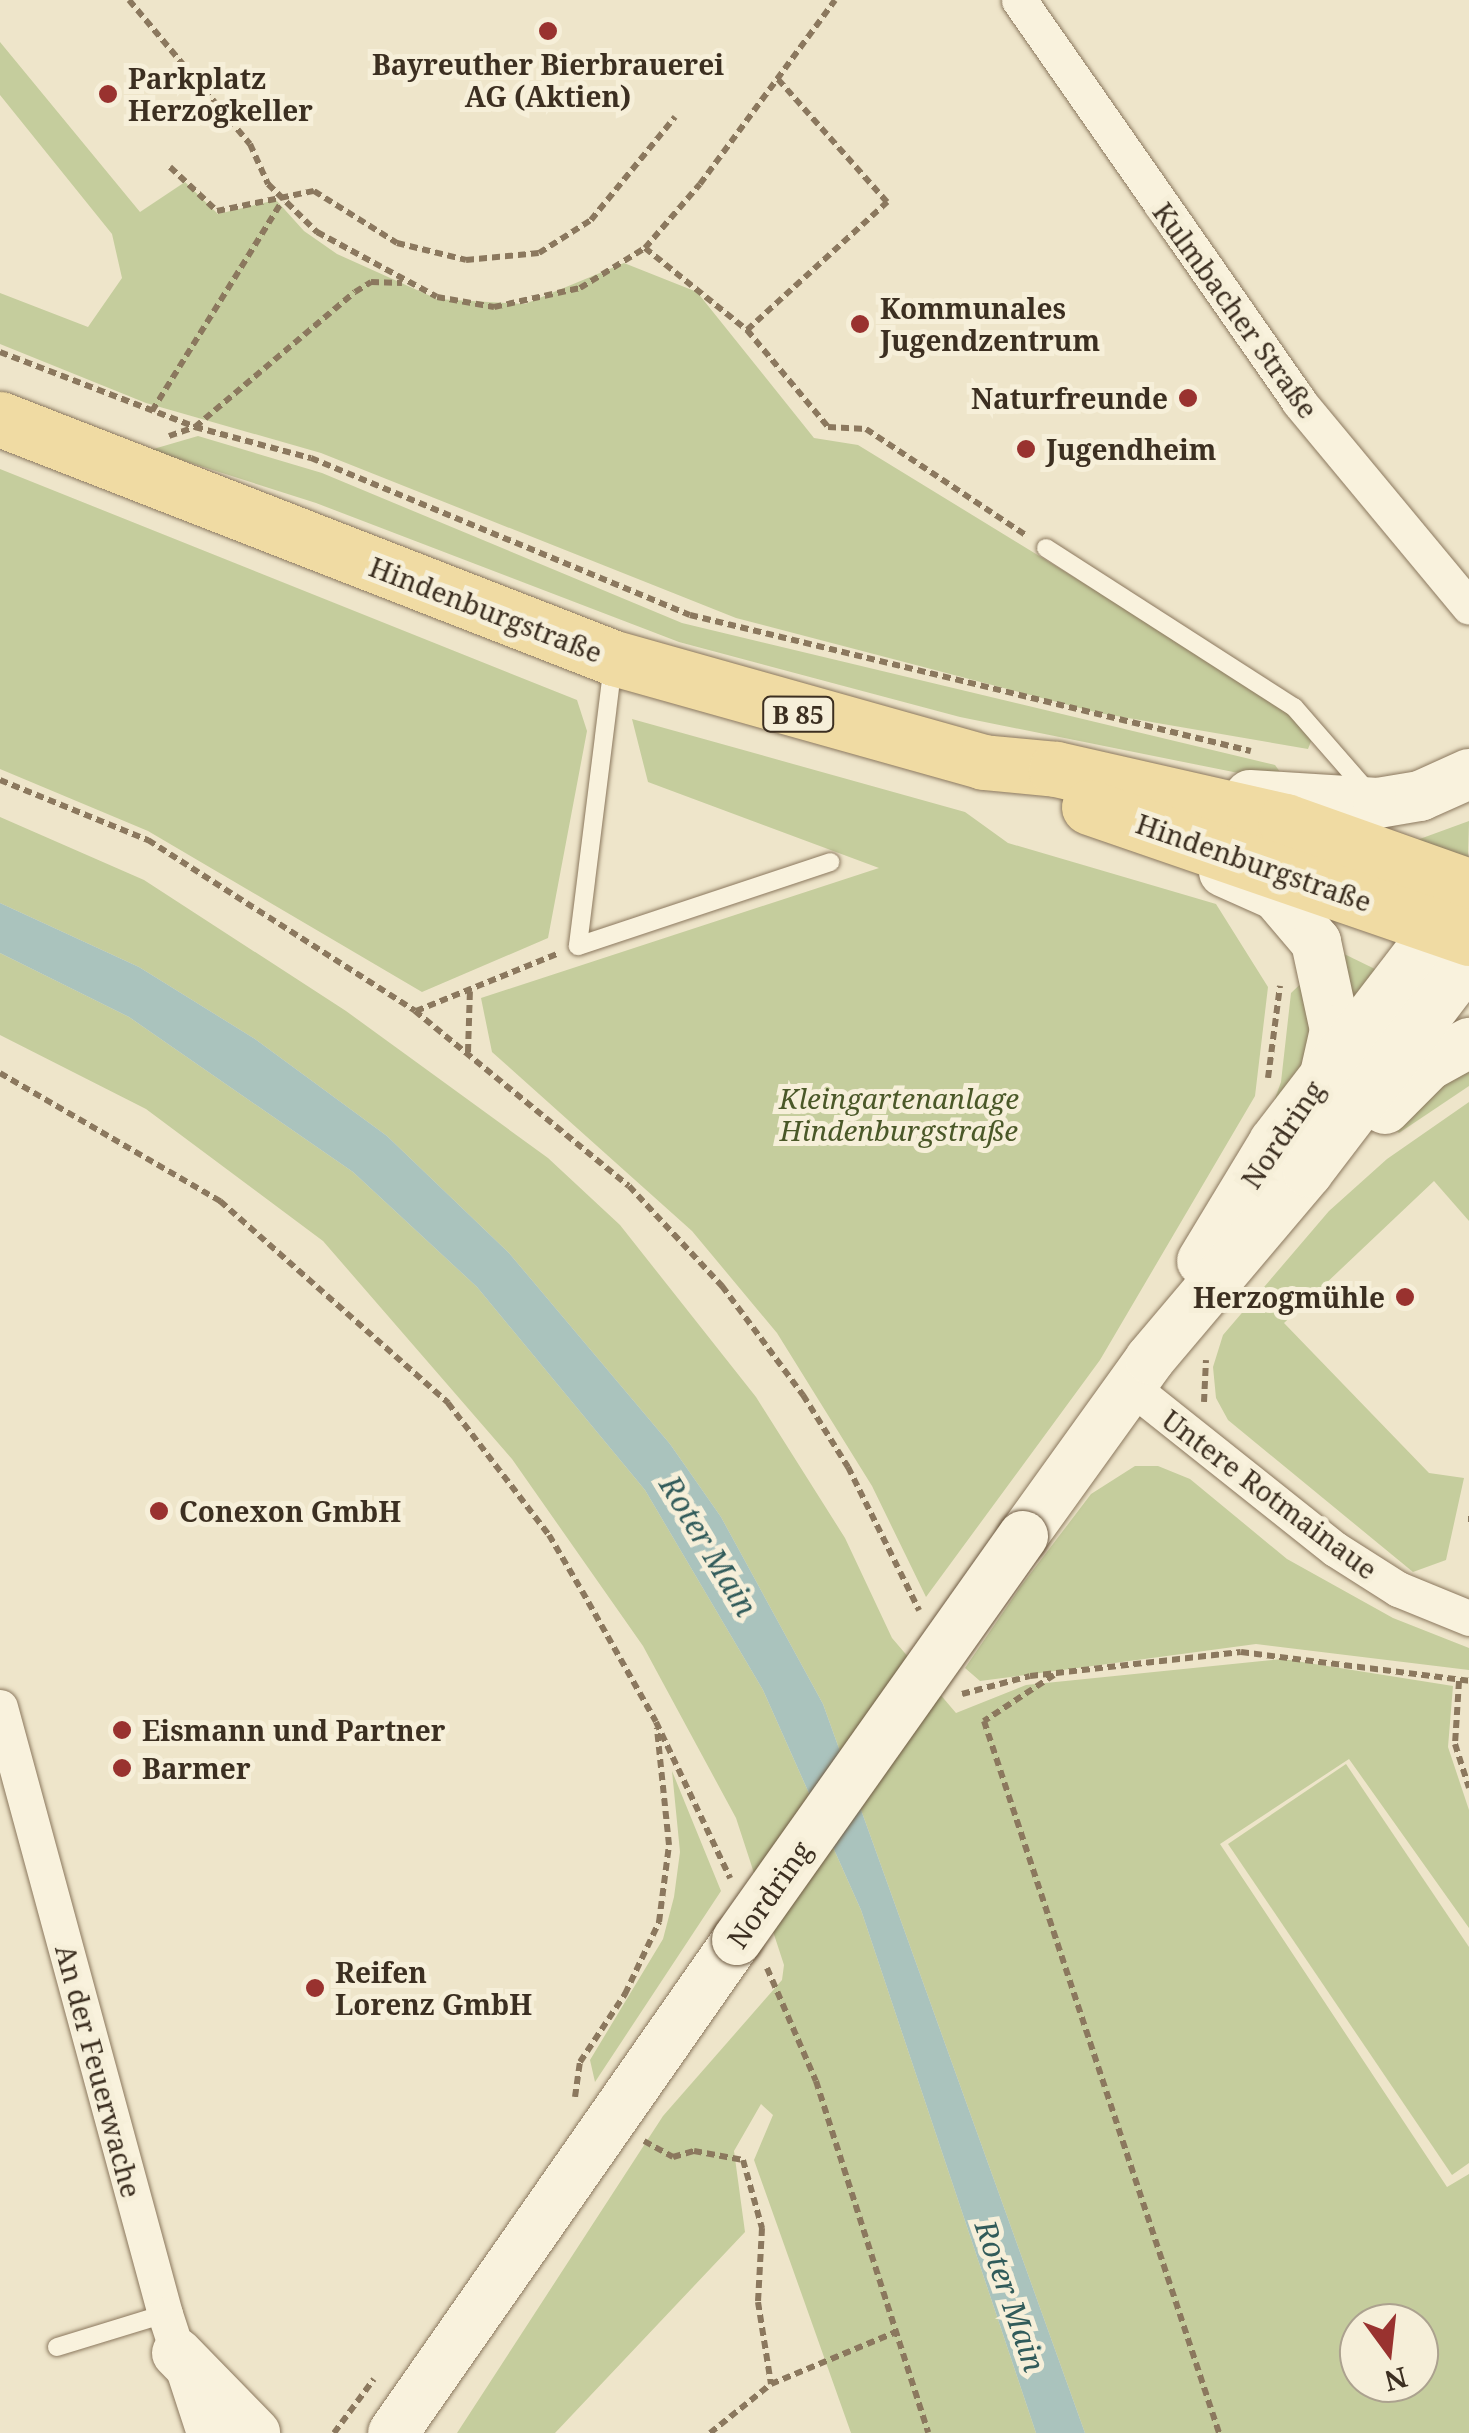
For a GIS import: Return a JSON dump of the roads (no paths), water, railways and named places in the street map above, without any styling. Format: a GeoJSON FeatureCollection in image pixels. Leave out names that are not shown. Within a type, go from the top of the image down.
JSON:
{"type":"FeatureCollection","features":[{"type":"Feature","properties":{"kind":"main road","name":"Hindenburgstraße"},"geometry":{"type":"LineString","coordinates":[[0,420],[614,658],[983,762],[1044,792],[1164,811],[1463,920]]}},
{"type":"Feature","properties":{"kind":"main road"},"geometry":{"type":"LineString","coordinates":[[1326,1070],[1335,1030],[1332,992],[1307,926],[1276,895],[1189,854],[1164,811],[1378,803],[1420,796],[1469,774]]}},
{"type":"Feature","properties":{"kind":"main road","name":"Nordring"},"geometry":{"type":"LineString","coordinates":[[1140,1372],[1219,1228],[1326,1070],[1463,920]]}},
{"type":"Feature","properties":{"kind":"main road","name":"Nordring"},"geometry":{"type":"LineString","coordinates":[[392,2433],[1140,1372],[1308,1172],[1463,920]]}},
{"type":"Feature","properties":{"kind":"main road"},"geometry":{"type":"LineString","coordinates":[[1308,1172],[1367,1127],[1429,1065],[1469,1043]]}},
{"type":"Feature","properties":{"kind":"main road"},"geometry":{"type":"LineString","coordinates":[[171,2334],[255,2433]]}},
{"type":"Feature","properties":{"kind":"street","name":"Kulmbacher Straße"},"geometry":{"type":"LineString","coordinates":[[1019,0],[1299,402],[1469,607]]}},
{"type":"Feature","properties":{"kind":"street","name":"Untere Rotmainaue"},"geometry":{"type":"LineString","coordinates":[[1140,1372],[1202,1443],[1335,1549],[1398,1590],[1469,1618]]}},
{"type":"Feature","properties":{"kind":"street","name":"An der Feuerwache"},"geometry":{"type":"LineString","coordinates":[[0,1708],[171,2334],[204,2433]]}},
{"type":"Feature","properties":{"kind":"lane"},"geometry":{"type":"LineString","coordinates":[[1046,548],[1294,707],[1378,803]]}},
{"type":"Feature","properties":{"kind":"lane"},"geometry":{"type":"LineString","coordinates":[[614,658],[578,946],[830,862]]}},
{"type":"Feature","properties":{"kind":"lane"},"geometry":{"type":"LineString","coordinates":[[56,2347],[171,2334]]}},
{"type":"Feature","properties":{"kind":"water","name":"Roter Main"},"geometry":{"type":"Polygon","coordinates":[[[0,903],[139,967],[255,1039],[387,1136],[509,1253],[670,1444],[721,1517],[823,1704],[1085,2433],[1036,2433],[861,1910],[763,1690],[645,1490],[477,1287],[353,1172],[129,1017],[0,953],[0,903]]]}},
{"type":"Feature","properties":{"kind":"place","name":"Bayreuther Bierbrauerei AG (Aktien)"},"geometry":{"type":"Point","coordinates":[548,31]}},
{"type":"Feature","properties":{"kind":"place","name":"Parkplatz Herzogkeller"},"geometry":{"type":"Point","coordinates":[108,94]}},
{"type":"Feature","properties":{"kind":"place","name":"Kommunales Jugendzentrum"},"geometry":{"type":"Point","coordinates":[860,324]}},
{"type":"Feature","properties":{"kind":"place","name":"Naturfreunde"},"geometry":{"type":"Point","coordinates":[1188,398]}},
{"type":"Feature","properties":{"kind":"place","name":"Jugendheim"},"geometry":{"type":"Point","coordinates":[1026,449]}},
{"type":"Feature","properties":{"kind":"place","name":"Herzogmühle"},"geometry":{"type":"Point","coordinates":[1405,1297]}},
{"type":"Feature","properties":{"kind":"place","name":"Conexon GmbH"},"geometry":{"type":"Point","coordinates":[159,1511]}},
{"type":"Feature","properties":{"kind":"place","name":"Eismann und Partner"},"geometry":{"type":"Point","coordinates":[122,1730]}},
{"type":"Feature","properties":{"kind":"place","name":"Barmer"},"geometry":{"type":"Point","coordinates":[122,1768]}},
{"type":"Feature","properties":{"kind":"place","name":"Reifen Lorenz GmbH"},"geometry":{"type":"Point","coordinates":[315,1988]}},
{"type":"Feature","properties":{"kind":"park label","name":"Kleingartenanlage Hindenburgstraße"},"geometry":{"type":"Point","coordinates":[899,1114]}}]}
